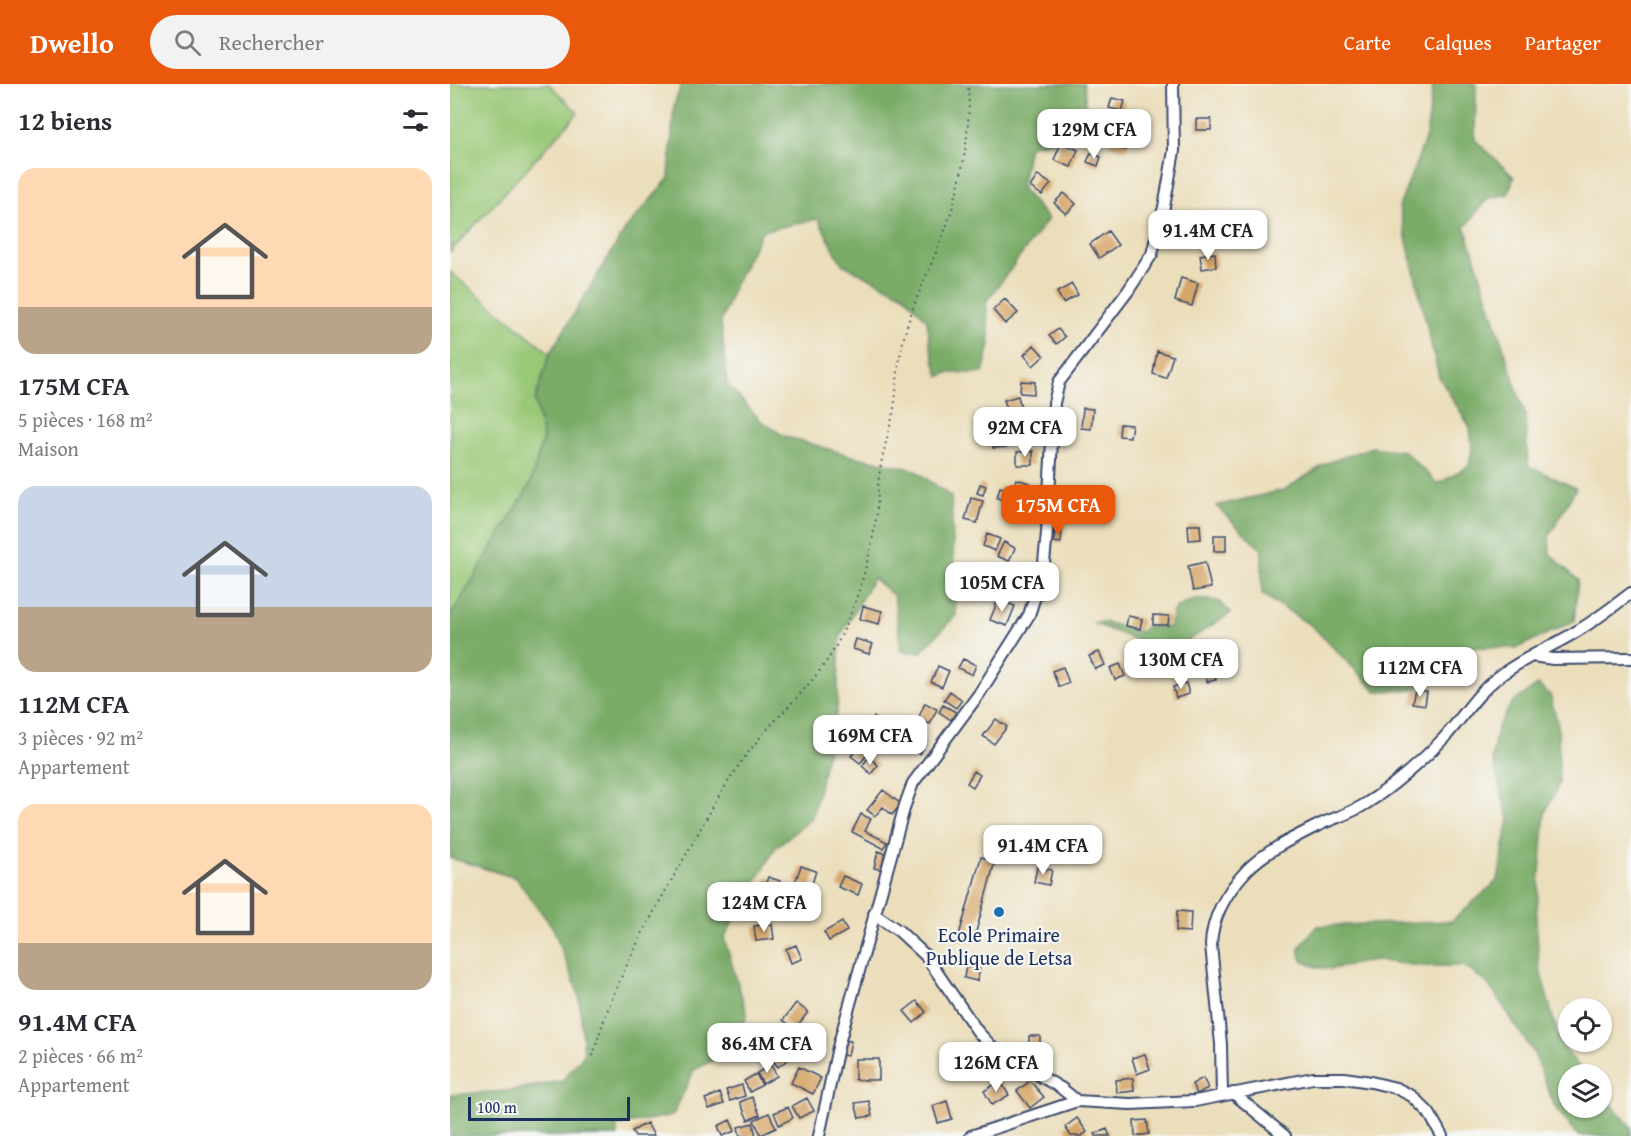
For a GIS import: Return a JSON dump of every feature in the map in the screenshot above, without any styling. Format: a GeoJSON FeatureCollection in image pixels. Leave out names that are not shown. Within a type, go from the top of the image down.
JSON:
{"type":"FeatureCollection","features":[{"type":"Feature","properties":{"kind":"street"},"geometry":{"type":"LineString","coordinates":[[819,1136],[838,1047],[913,783],[979,694],[1029,615],[1043,572],[1054,403],[1059,382],[1128,291],[1152,254],[1164,207],[1174,151],[1173,84]]}},
{"type":"Feature","properties":{"kind":"street"},"geometry":{"type":"LineString","coordinates":[[1222,1095],[1221,1035],[1211,945],[1212,931],[1215,917],[1228,894],[1249,868],[1268,854],[1322,824],[1368,803],[1443,739],[1485,688],[1512,667],[1579,630],[1631,593]]}},
{"type":"Feature","properties":{"kind":"street"},"geometry":{"type":"LineString","coordinates":[[1532,656],[1631,658]]}},
{"type":"Feature","properties":{"kind":"street"},"geometry":{"type":"LineString","coordinates":[[874,914],[899,931],[925,955],[978,1032],[995,1050],[1061,1088],[1077,1101]]}},
{"type":"Feature","properties":{"kind":"street"},"geometry":{"type":"LineString","coordinates":[[971,1136],[1077,1101],[1161,1104],[1195,1101],[1313,1078],[1344,1078],[1396,1088],[1412,1096],[1429,1113],[1442,1136]]}},
{"type":"Feature","properties":{"kind":"street"},"geometry":{"type":"LineString","coordinates":[[1233,1093],[1285,1136]]}},
{"type":"Feature","properties":{"kind":"path"},"geometry":{"type":"LineString","coordinates":[[593,1056],[602,1023],[624,971],[662,895],[731,779],[757,741],[811,683],[835,646],[850,614],[866,566],[876,518],[879,476],[893,412],[902,349],[915,300],[940,244],[957,196],[969,102],[968,84]]}},
{"type":"Feature","properties":{"kind":"green space"},"geometry":{"type":"Polygon","coordinates":[[[450,84],[549,84],[578,113],[450,252],[450,84]]]}},
{"type":"Feature","properties":{"kind":"green space"},"geometry":{"type":"Polygon","coordinates":[[[682,84],[1084,84],[1088,133],[1029,146],[1021,188],[1048,219],[986,302],[990,344],[983,373],[947,373],[939,377],[930,345],[927,320],[904,295],[842,264],[818,219],[762,231],[734,286],[721,322],[727,384],[760,420],[784,436],[852,456],[915,470],[951,497],[956,615],[920,653],[901,651],[894,596],[873,578],[840,637],[837,710],[812,818],[776,847],[724,938],[747,1014],[737,1048],[694,1070],[673,1115],[616,1126],[618,1136],[450,1136],[450,1095],[508,1091],[562,1081],[584,1054],[579,995],[553,928],[516,878],[450,858],[450,617],[530,485],[543,438],[535,400],[550,353],[625,230],[669,178],[674,105],[682,84]]]}},
{"type":"Feature","properties":{"kind":"green space"},"geometry":{"type":"Polygon","coordinates":[[[1433,84],[1476,84],[1475,140],[1514,177],[1508,194],[1487,199],[1465,227],[1525,415],[1528,466],[1576,488],[1549,537],[1550,554],[1578,580],[1574,621],[1517,648],[1474,647],[1415,690],[1376,691],[1312,626],[1262,594],[1262,550],[1216,506],[1284,490],[1327,463],[1372,447],[1404,451],[1438,484],[1469,466],[1472,447],[1470,427],[1439,377],[1399,207],[1426,137],[1433,84]]]}},
{"type":"Feature","properties":{"kind":"green space"},"geometry":{"type":"Polygon","coordinates":[[[450,272],[550,353],[535,400],[543,438],[530,485],[450,617],[450,272]]]}},
{"type":"Feature","properties":{"kind":"green space"},"geometry":{"type":"Polygon","coordinates":[[[1195,599],[1218,601],[1231,613],[1177,648],[1151,646],[1093,623],[1104,622],[1142,632],[1146,626],[1170,627],[1172,614],[1176,608],[1195,599]]]}},
{"type":"Feature","properties":{"kind":"green space"},"geometry":{"type":"Polygon","coordinates":[[[1538,685],[1550,695],[1558,725],[1559,784],[1545,813],[1536,919],[1539,966],[1558,1037],[1558,1052],[1567,1052],[1577,1064],[1558,1064],[1558,1111],[1534,1053],[1487,983],[1464,966],[1420,966],[1374,960],[1331,969],[1302,961],[1299,948],[1317,926],[1452,921],[1498,880],[1509,819],[1492,758],[1497,728],[1512,703],[1538,685]]]}},
{"type":"Feature","properties":{"kind":"green space"},"geometry":{"type":"Polygon","coordinates":[[[1612,1105],[1631,1127],[1631,1136],[1578,1136],[1564,1118],[1612,1118],[1612,1105]]]}},
{"type":"Feature","properties":{"kind":"building"},"geometry":{"type":"Polygon","coordinates":[[[1112,98],[1125,101],[1122,111],[1109,108],[1112,98]]]}},
{"type":"Feature","properties":{"kind":"building"},"geometry":{"type":"Polygon","coordinates":[[[1196,119],[1211,119],[1211,130],[1196,130],[1196,119]]]}},
{"type":"Feature","properties":{"kind":"building"},"geometry":{"type":"Polygon","coordinates":[[[1115,124],[1132,129],[1126,150],[1109,145],[1115,124]]]}},
{"type":"Feature","properties":{"kind":"building"},"geometry":{"type":"Polygon","coordinates":[[[1061,143],[1078,150],[1071,167],[1054,160],[1061,143]]]}},
{"type":"Feature","properties":{"kind":"building"},"geometry":{"type":"Polygon","coordinates":[[[1091,153],[1101,157],[1098,166],[1087,162],[1091,153]]]}},
{"type":"Feature","properties":{"kind":"building"},"geometry":{"type":"Polygon","coordinates":[[[1038,175],[1051,184],[1042,195],[1030,187],[1038,175]]]}},
{"type":"Feature","properties":{"kind":"building"},"geometry":{"type":"Polygon","coordinates":[[[1064,193],[1076,204],[1066,214],[1054,203],[1064,193]]]}},
{"type":"Feature","properties":{"kind":"building"},"geometry":{"type":"Polygon","coordinates":[[[1108,231],[1118,245],[1099,258],[1090,244],[1108,231]]]}},
{"type":"Feature","properties":{"kind":"building"},"geometry":{"type":"Polygon","coordinates":[[[1215,253],[1216,267],[1202,269],[1200,255],[1215,253]]]}},
{"type":"Feature","properties":{"kind":"building"},"geometry":{"type":"Polygon","coordinates":[[[1181,278],[1198,283],[1192,306],[1175,301],[1181,278]]]}},
{"type":"Feature","properties":{"kind":"building"},"geometry":{"type":"Polygon","coordinates":[[[1072,284],[1078,295],[1063,303],[1057,292],[1072,284]]]}},
{"type":"Feature","properties":{"kind":"building"},"geometry":{"type":"Polygon","coordinates":[[[1005,299],[1018,313],[1005,324],[993,310],[1005,299]]]}},
{"type":"Feature","properties":{"kind":"building"},"geometry":{"type":"Polygon","coordinates":[[[1058,329],[1065,337],[1057,344],[1049,336],[1058,329]]]}},
{"type":"Feature","properties":{"kind":"building"},"geometry":{"type":"Polygon","coordinates":[[[1034,345],[1044,356],[1033,366],[1024,355],[1034,345]]]}},
{"type":"Feature","properties":{"kind":"building"},"geometry":{"type":"Polygon","coordinates":[[[1157,351],[1173,356],[1166,378],[1153,374],[1157,351]]]}},
{"type":"Feature","properties":{"kind":"building"},"geometry":{"type":"Polygon","coordinates":[[[1021,381],[1035,382],[1034,394],[1020,393],[1021,381]]]}},
{"type":"Feature","properties":{"kind":"building"},"geometry":{"type":"Polygon","coordinates":[[[1018,396],[1022,411],[1009,415],[1004,400],[1018,396]]]}},
{"type":"Feature","properties":{"kind":"building"},"geometry":{"type":"Polygon","coordinates":[[[1083,408],[1093,409],[1091,429],[1081,428],[1083,408]]]}},
{"type":"Feature","properties":{"kind":"building"},"geometry":{"type":"Polygon","coordinates":[[[1120,424],[1132,425],[1130,437],[1119,436],[1120,424]]]}},
{"type":"Feature","properties":{"kind":"building"},"geometry":{"type":"Polygon","coordinates":[[[1005,435],[1006,447],[993,448],[993,436],[1005,435]]]}},
{"type":"Feature","properties":{"kind":"building"},"geometry":{"type":"Polygon","coordinates":[[[1033,451],[1033,465],[1017,465],[1017,452],[1033,451]]]}},
{"type":"Feature","properties":{"kind":"building"},"geometry":{"type":"Polygon","coordinates":[[[1016,479],[1030,483],[1025,503],[1011,499],[1016,479]]]}},
{"type":"Feature","properties":{"kind":"building"},"geometry":{"type":"Polygon","coordinates":[[[980,484],[986,486],[983,495],[977,493],[980,484]]]}},
{"type":"Feature","properties":{"kind":"building"},"geometry":{"type":"Polygon","coordinates":[[[1000,487],[1010,490],[1007,501],[997,498],[1000,487]]]}},
{"type":"Feature","properties":{"kind":"building"},"geometry":{"type":"Polygon","coordinates":[[[971,498],[983,501],[977,523],[965,520],[971,498]]]}},
{"type":"Feature","properties":{"kind":"building"},"geometry":{"type":"Polygon","coordinates":[[[1188,525],[1200,525],[1201,539],[1189,540],[1188,525]]]}},
{"type":"Feature","properties":{"kind":"building"},"geometry":{"type":"Polygon","coordinates":[[[1055,529],[1062,530],[1061,543],[1054,542],[1055,529]]]}},
{"type":"Feature","properties":{"kind":"building"},"geometry":{"type":"Polygon","coordinates":[[[987,534],[1000,539],[995,551],[983,546],[987,534]]]}},
{"type":"Feature","properties":{"kind":"building"},"geometry":{"type":"Polygon","coordinates":[[[1214,535],[1226,535],[1226,551],[1214,551],[1214,535]]]}},
{"type":"Feature","properties":{"kind":"building"},"geometry":{"type":"Polygon","coordinates":[[[1004,542],[1015,548],[1009,561],[997,556],[1004,542]]]}},
{"type":"Feature","properties":{"kind":"building"},"geometry":{"type":"Polygon","coordinates":[[[1205,562],[1211,588],[1193,591],[1188,566],[1205,562]]]}},
{"type":"Feature","properties":{"kind":"building"},"geometry":{"type":"Polygon","coordinates":[[[1004,567],[1021,577],[1012,591],[995,581],[1004,567]]]}},
{"type":"Feature","properties":{"kind":"building"},"geometry":{"type":"Polygon","coordinates":[[[998,600],[1015,606],[1007,626],[990,620],[998,600]]]}},
{"type":"Feature","properties":{"kind":"building"},"geometry":{"type":"Polygon","coordinates":[[[863,606],[882,611],[879,624],[860,619],[863,606]]]}},
{"type":"Feature","properties":{"kind":"building"},"geometry":{"type":"Polygon","coordinates":[[[1153,615],[1169,616],[1168,625],[1153,625],[1153,615]]]}},
{"type":"Feature","properties":{"kind":"building"},"geometry":{"type":"Polygon","coordinates":[[[1128,616],[1142,619],[1140,629],[1126,626],[1128,616]]]}},
{"type":"Feature","properties":{"kind":"building"},"geometry":{"type":"Polygon","coordinates":[[[856,639],[873,644],[869,654],[853,649],[856,639]]]}},
{"type":"Feature","properties":{"kind":"building"},"geometry":{"type":"Polygon","coordinates":[[[1099,652],[1105,665],[1095,669],[1089,656],[1099,652]]]}},
{"type":"Feature","properties":{"kind":"building"},"geometry":{"type":"Polygon","coordinates":[[[963,659],[976,665],[972,675],[958,668],[963,659]]]}},
{"type":"Feature","properties":{"kind":"building"},"geometry":{"type":"Polygon","coordinates":[[[1120,664],[1125,676],[1115,680],[1110,668],[1120,664]]]}},
{"type":"Feature","properties":{"kind":"building"},"geometry":{"type":"Polygon","coordinates":[[[938,666],[949,671],[942,687],[931,682],[938,666]]]}},
{"type":"Feature","properties":{"kind":"building"},"geometry":{"type":"Polygon","coordinates":[[[1063,667],[1069,683],[1059,687],[1052,671],[1063,667]]]}},
{"type":"Feature","properties":{"kind":"building"},"geometry":{"type":"Polygon","coordinates":[[[1214,674],[1216,680],[1207,682],[1206,676],[1214,674]]]}},
{"type":"Feature","properties":{"kind":"building"},"geometry":{"type":"Polygon","coordinates":[[[1186,683],[1189,694],[1176,698],[1173,687],[1186,683]]]}},
{"type":"Feature","properties":{"kind":"building"},"geometry":{"type":"Polygon","coordinates":[[[1415,690],[1427,692],[1425,705],[1412,703],[1415,690]]]}},
{"type":"Feature","properties":{"kind":"building"},"geometry":{"type":"Polygon","coordinates":[[[950,691],[962,700],[956,708],[944,700],[950,691]]]}},
{"type":"Feature","properties":{"kind":"building"},"geometry":{"type":"Polygon","coordinates":[[[925,703],[937,709],[930,724],[918,719],[925,703]]]}},
{"type":"Feature","properties":{"kind":"building"},"geometry":{"type":"Polygon","coordinates":[[[943,705],[956,712],[951,720],[939,712],[943,705]]]}},
{"type":"Feature","properties":{"kind":"building"},"geometry":{"type":"Polygon","coordinates":[[[874,717],[887,728],[875,742],[862,731],[874,717]]]}},
{"type":"Feature","properties":{"kind":"building"},"geometry":{"type":"Polygon","coordinates":[[[996,719],[1007,727],[994,744],[983,736],[996,719]]]}},
{"type":"Feature","properties":{"kind":"building"},"geometry":{"type":"Polygon","coordinates":[[[915,737],[926,743],[920,754],[909,749],[915,737]]]}},
{"type":"Feature","properties":{"kind":"building"},"geometry":{"type":"Polygon","coordinates":[[[859,747],[868,754],[860,763],[851,756],[859,747]]]}},
{"type":"Feature","properties":{"kind":"building"},"geometry":{"type":"Polygon","coordinates":[[[869,757],[878,765],[871,774],[862,766],[869,757]]]}},
{"type":"Feature","properties":{"kind":"building"},"geometry":{"type":"Polygon","coordinates":[[[974,771],[980,775],[973,787],[967,783],[974,771]]]}},
{"type":"Feature","properties":{"kind":"building"},"geometry":{"type":"Polygon","coordinates":[[[883,790],[901,804],[892,815],[883,807],[875,816],[867,810],[883,790]]]}},
{"type":"Feature","properties":{"kind":"building"},"geometry":{"type":"Polygon","coordinates":[[[861,814],[871,819],[865,831],[887,842],[883,848],[852,832],[861,814]]]}},
{"type":"Feature","properties":{"kind":"building"},"geometry":{"type":"Polygon","coordinates":[[[878,851],[887,854],[883,870],[874,868],[878,851]]]}},
{"type":"Feature","properties":{"kind":"building"},"geometry":{"type":"Polygon","coordinates":[[[981,857],[995,861],[973,943],[958,939],[981,857]]]}},
{"type":"Feature","properties":{"kind":"building"},"geometry":{"type":"Polygon","coordinates":[[[801,866],[816,871],[811,887],[795,882],[801,866]]]}},
{"type":"Feature","properties":{"kind":"building"},"geometry":{"type":"Polygon","coordinates":[[[1037,867],[1052,870],[1049,885],[1034,882],[1037,867]]]}},
{"type":"Feature","properties":{"kind":"building"},"geometry":{"type":"Polygon","coordinates":[[[843,876],[862,884],[858,895],[838,887],[843,876]]]}},
{"type":"Feature","properties":{"kind":"building"},"geometry":{"type":"Polygon","coordinates":[[[768,877],[780,881],[775,895],[763,891],[768,877]]]}},
{"type":"Feature","properties":{"kind":"building"},"geometry":{"type":"Polygon","coordinates":[[[804,895],[817,896],[815,917],[801,916],[804,895]]]}},
{"type":"Feature","properties":{"kind":"building"},"geometry":{"type":"Polygon","coordinates":[[[1177,911],[1191,912],[1190,932],[1176,931],[1177,911]]]}},
{"type":"Feature","properties":{"kind":"building"},"geometry":{"type":"Polygon","coordinates":[[[842,922],[847,931],[829,941],[824,932],[842,922]]]}},
{"type":"Feature","properties":{"kind":"building"},"geometry":{"type":"Polygon","coordinates":[[[772,924],[774,939],[756,941],[754,926],[772,924]]]}},
{"type":"Feature","properties":{"kind":"building"},"geometry":{"type":"Polygon","coordinates":[[[796,945],[802,959],[791,963],[786,949],[796,945]]]}},
{"type":"Feature","properties":{"kind":"building"},"geometry":{"type":"Polygon","coordinates":[[[966,966],[980,969],[977,981],[964,978],[966,966]]]}},
{"type":"Feature","properties":{"kind":"building"},"geometry":{"type":"Polygon","coordinates":[[[917,1001],[926,1012],[914,1023],[904,1011],[917,1001]]]}},
{"type":"Feature","properties":{"kind":"building"},"geometry":{"type":"Polygon","coordinates":[[[796,1003],[808,1012],[795,1029],[783,1020],[796,1003]]]}},
{"type":"Feature","properties":{"kind":"building"},"geometry":{"type":"Polygon","coordinates":[[[1029,1036],[1040,1036],[1040,1045],[1029,1045],[1029,1036]]]}},
{"type":"Feature","properties":{"kind":"building"},"geometry":{"type":"Polygon","coordinates":[[[845,1040],[851,1041],[848,1056],[842,1055],[845,1040]]]}},
{"type":"Feature","properties":{"kind":"building"},"geometry":{"type":"Polygon","coordinates":[[[782,1048],[790,1058],[778,1067],[770,1057],[782,1048]]]}},
{"type":"Feature","properties":{"kind":"building"},"geometry":{"type":"Polygon","coordinates":[[[1145,1054],[1150,1069],[1137,1074],[1132,1058],[1145,1054]]]}},
{"type":"Feature","properties":{"kind":"building"},"geometry":{"type":"Polygon","coordinates":[[[855,1059],[879,1059],[879,1080],[855,1080],[855,1059]]]}},
{"type":"Feature","properties":{"kind":"building"},"geometry":{"type":"Polygon","coordinates":[[[771,1065],[777,1076],[763,1084],[757,1073],[771,1065]]]}},
{"type":"Feature","properties":{"kind":"building"},"geometry":{"type":"Polygon","coordinates":[[[799,1067],[821,1078],[813,1094],[791,1083],[799,1067]]]}},
{"type":"Feature","properties":{"kind":"building"},"geometry":{"type":"Polygon","coordinates":[[[756,1074],[762,1085],[750,1092],[744,1081],[756,1074]]]}},
{"type":"Feature","properties":{"kind":"building"},"geometry":{"type":"Polygon","coordinates":[[[1133,1078],[1134,1091],[1117,1093],[1116,1080],[1133,1078]]]}},
{"type":"Feature","properties":{"kind":"building"},"geometry":{"type":"Polygon","coordinates":[[[1203,1078],[1208,1088],[1197,1094],[1192,1084],[1203,1078]]]}},
{"type":"Feature","properties":{"kind":"building"},"geometry":{"type":"Polygon","coordinates":[[[1000,1081],[1009,1095],[992,1105],[984,1091],[1000,1081]]]}},
{"type":"Feature","properties":{"kind":"building"},"geometry":{"type":"Polygon","coordinates":[[[1030,1081],[1044,1097],[1030,1108],[1017,1091],[1030,1081]]]}},
{"type":"Feature","properties":{"kind":"building"},"geometry":{"type":"Polygon","coordinates":[[[742,1085],[745,1096],[730,1101],[726,1090],[742,1085]]]}},
{"type":"Feature","properties":{"kind":"building"},"geometry":{"type":"Polygon","coordinates":[[[720,1093],[724,1104],[709,1109],[705,1099],[720,1093]]]}},
{"type":"Feature","properties":{"kind":"building"},"geometry":{"type":"Polygon","coordinates":[[[752,1097],[760,1115],[748,1120],[740,1102],[752,1097]]]}},
{"type":"Feature","properties":{"kind":"building"},"geometry":{"type":"Polygon","coordinates":[[[807,1098],[814,1111],[799,1118],[792,1106],[807,1098]]]}},
{"type":"Feature","properties":{"kind":"building"},"geometry":{"type":"Polygon","coordinates":[[[869,1101],[872,1116],[859,1118],[855,1103],[869,1101]]]}},
{"type":"Feature","properties":{"kind":"building"},"geometry":{"type":"Polygon","coordinates":[[[947,1101],[952,1119],[938,1123],[933,1106],[947,1101]]]}},
{"type":"Feature","properties":{"kind":"building"},"geometry":{"type":"Polygon","coordinates":[[[788,1107],[793,1118],[779,1125],[774,1113],[788,1107]]]}},
{"type":"Feature","properties":{"kind":"building"},"geometry":{"type":"Polygon","coordinates":[[[769,1113],[776,1128],[761,1135],[754,1120],[769,1113]]]}},
{"type":"Feature","properties":{"kind":"building"},"geometry":{"type":"Polygon","coordinates":[[[1077,1118],[1087,1132],[1081,1136],[1071,1136],[1065,1127],[1077,1118]]]}},
{"type":"Feature","properties":{"kind":"building"},"geometry":{"type":"Polygon","coordinates":[[[730,1120],[735,1131],[722,1136],[718,1126],[730,1120]]]}},
{"type":"Feature","properties":{"kind":"building"},"geometry":{"type":"Polygon","coordinates":[[[1147,1120],[1149,1134],[1135,1136],[1134,1121],[1147,1120]]]}},
{"type":"Feature","properties":{"kind":"building"},"geometry":{"type":"Polygon","coordinates":[[[647,1123],[654,1136],[635,1136],[632,1131],[647,1123]]]}},
{"type":"Feature","properties":{"kind":"building"},"geometry":{"type":"Polygon","coordinates":[[[753,1123],[756,1136],[740,1136],[738,1127],[753,1123]]]}},
{"type":"Feature","properties":{"kind":"building"},"geometry":{"type":"Polygon","coordinates":[[[1107,1129],[1110,1136],[1096,1136],[1095,1134],[1107,1129]]]}},
{"type":"Feature","properties":{"kind":"place","name":"Ecole Primaire Publique de Letsa"},"geometry":{"type":"Point","coordinates":[999,912]}}]}
